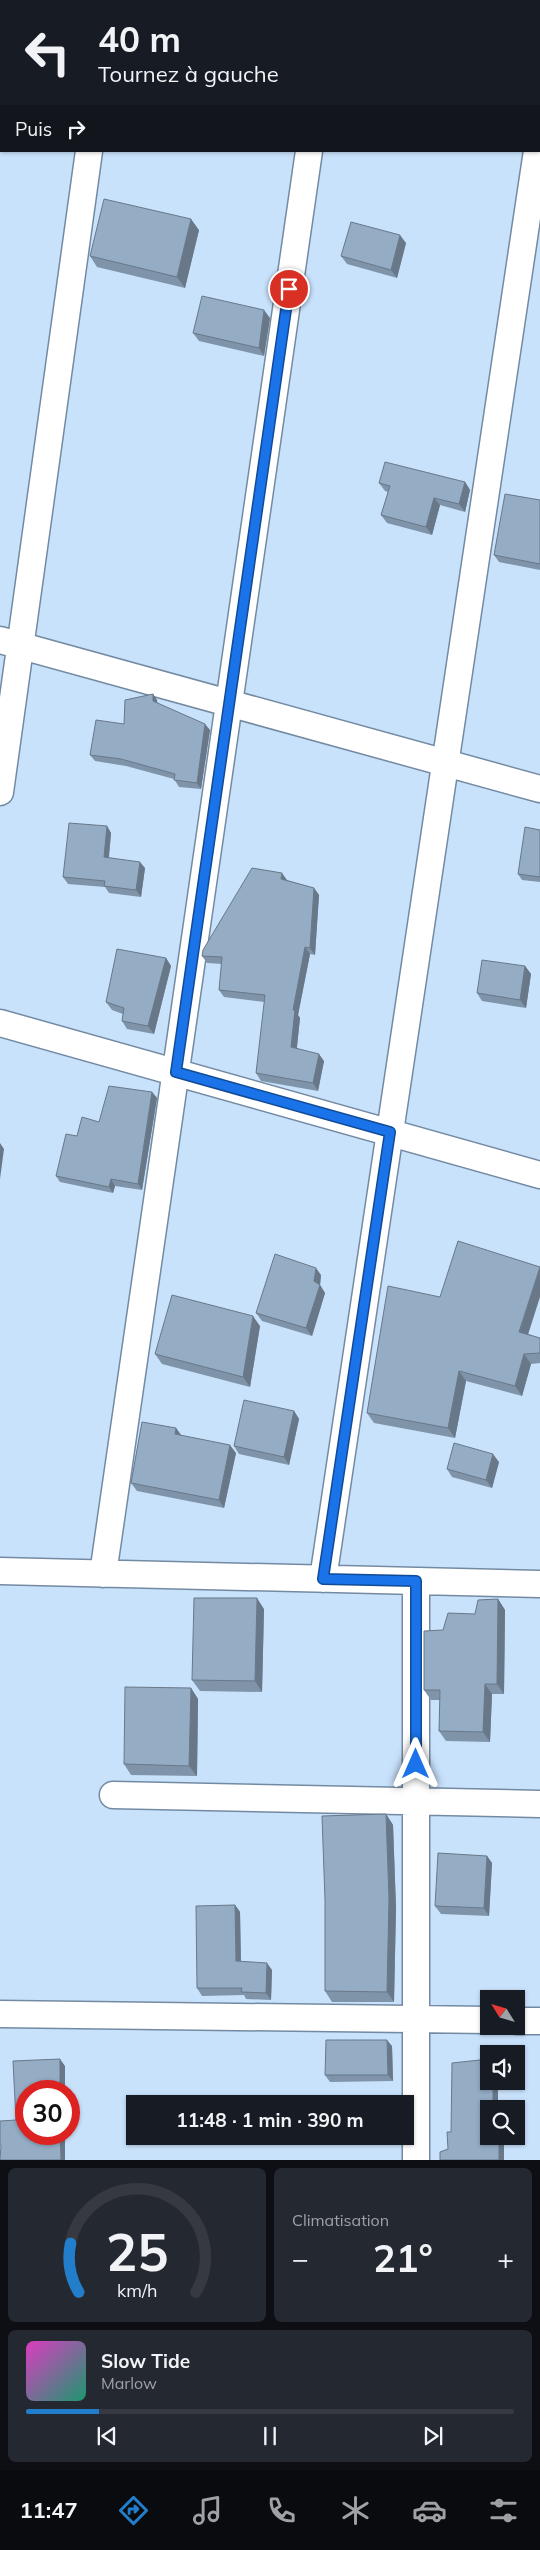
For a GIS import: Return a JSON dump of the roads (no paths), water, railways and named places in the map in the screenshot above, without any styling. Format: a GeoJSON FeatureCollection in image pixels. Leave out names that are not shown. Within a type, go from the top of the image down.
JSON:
{"type":"FeatureCollection","features":[{"type":"Feature","properties":{"kind":"street"},"geometry":{"type":"LineString","coordinates":[[0,792],[10,643],[89,152]]}},
{"type":"Feature","properties":{"kind":"street"},"geometry":{"type":"LineString","coordinates":[[103,1574],[309,152]]}},
{"type":"Feature","properties":{"kind":"street"},"geometry":{"type":"LineString","coordinates":[[323,1579],[537,152]]}},
{"type":"Feature","properties":{"kind":"street"},"geometry":{"type":"LineString","coordinates":[[10,643],[540,789]]}},
{"type":"Feature","properties":{"kind":"street"},"geometry":{"type":"LineString","coordinates":[[0,1023],[540,1176]]}},
{"type":"Feature","properties":{"kind":"street"},"geometry":{"type":"LineString","coordinates":[[0,1571],[540,1584]]}},
{"type":"Feature","properties":{"kind":"street"},"geometry":{"type":"LineString","coordinates":[[416,1581],[416,2160]]}},
{"type":"Feature","properties":{"kind":"street"},"geometry":{"type":"LineString","coordinates":[[113,1795],[540,1804]]}},
{"type":"Feature","properties":{"kind":"street"},"geometry":{"type":"LineString","coordinates":[[0,2014],[480,2020]]}},
{"type":"Feature","properties":{"kind":"street"},"geometry":{"type":"LineString","coordinates":[[525,2021],[540,2021]]}}]}
